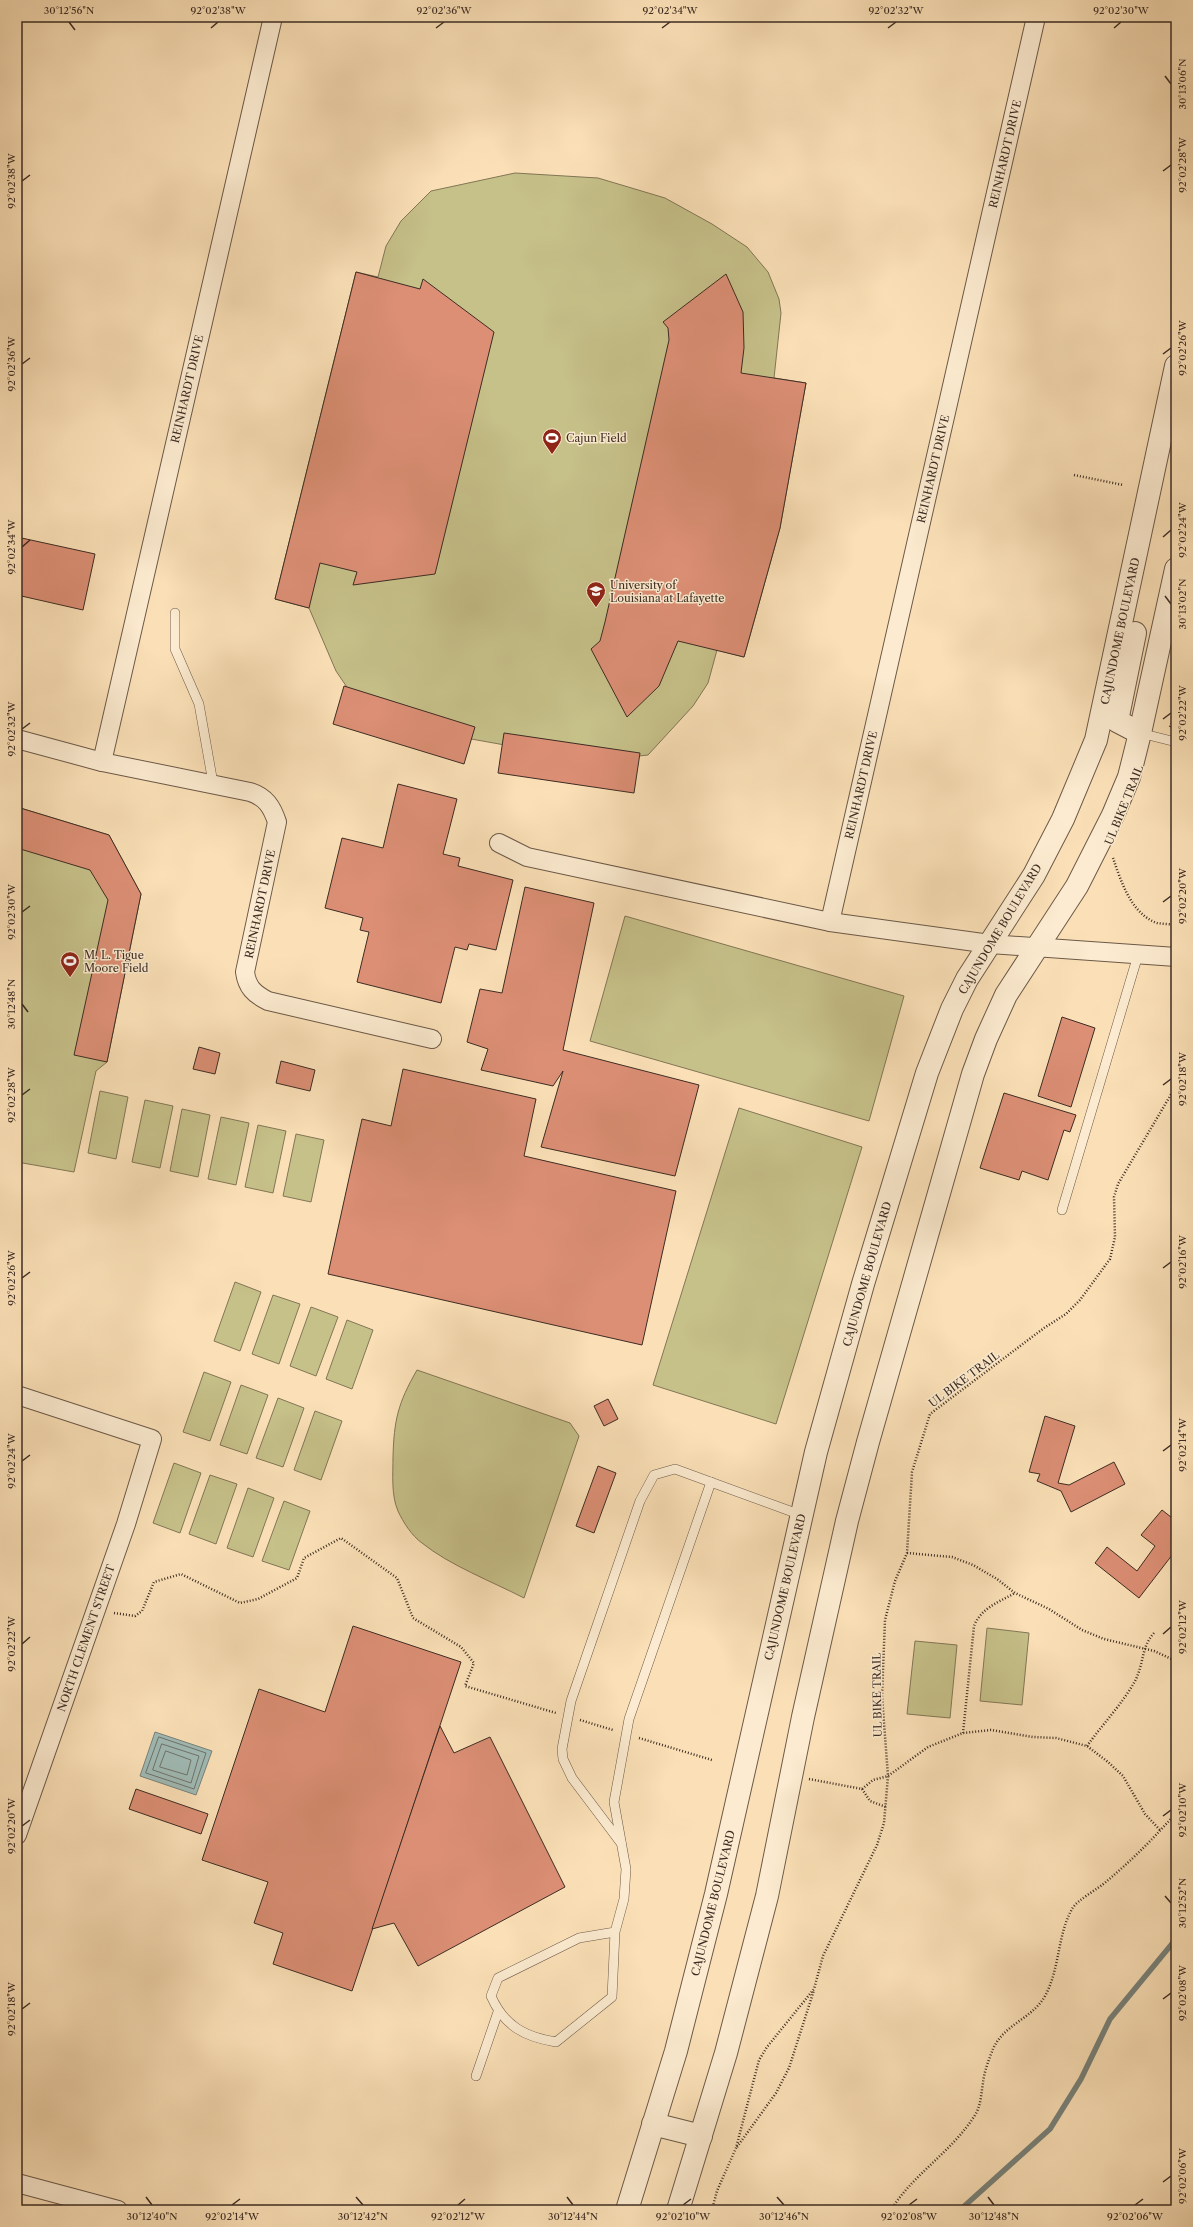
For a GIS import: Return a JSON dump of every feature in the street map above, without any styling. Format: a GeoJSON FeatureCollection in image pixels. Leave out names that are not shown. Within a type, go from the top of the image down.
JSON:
{"type":"FeatureCollection","features":[{"type":"Feature","properties":{"kind":"street","name":"REINHARDT DRIVE"},"geometry":{"type":"LineString","coordinates":[[102,762],[273,17]]}},
{"type":"Feature","properties":{"kind":"street","name":"REINHARDT DRIVE"},"geometry":{"type":"LineString","coordinates":[[830,922],[1036,17]]}},
{"type":"Feature","properties":{"kind":"street","name":"CAJUNDOME BOULEVARD"},"geometry":{"type":"LineString","coordinates":[[627,2210],[676,2051],[716,1894],[816,1452],[861,1292],[927,1073],[952,1009],[967,979],[1034,875],[1064,820],[1094,746],[1176,366]]}},
{"type":"Feature","properties":{"kind":"street"},"geometry":{"type":"LineString","coordinates":[[1140,733],[1117,721],[1135,632],[1145,512]]}},
{"type":"Feature","properties":{"kind":"street"},"geometry":{"type":"LineString","coordinates":[[678,2210],[726,2053],[767,1896],[803,1717],[847,1521],[868,1442],[973,1074],[986,1039],[1006,995],[1077,886],[1096,852],[1128,777],[1140,733],[1176,570]]}},
{"type":"Feature","properties":{"kind":"street","name":"REINHARDT DRIVE"},"geometry":{"type":"LineString","coordinates":[[17,739],[102,762],[213,783],[257,794],[272,809],[277,822],[246,972],[249,988],[259,997],[268,1001],[432,1039]]}},
{"type":"Feature","properties":{"kind":"street"},"geometry":{"type":"LineString","coordinates":[[498,843],[527,857],[830,922],[990,944],[1176,957]]}},
{"type":"Feature","properties":{"kind":"street","name":"NORTH CLEMENT STREET"},"geometry":{"type":"LineString","coordinates":[[17,1395],[152,1439],[126,1524],[17,1836]]}},
{"type":"Feature","properties":{"kind":"street"},"geometry":{"type":"LineString","coordinates":[[653,2124],[701,2136]]}},
{"type":"Feature","properties":{"kind":"street"},"geometry":{"type":"LineString","coordinates":[[17,2183],[66,2203],[118,2210]]}},
{"type":"Feature","properties":{"kind":"lane"},"geometry":{"type":"LineString","coordinates":[[175,613],[175,649],[198,704],[213,783]]}},
{"type":"Feature","properties":{"kind":"lane"},"geometry":{"type":"LineString","coordinates":[[1140,733],[1176,742]]}},
{"type":"Feature","properties":{"kind":"lane"},"geometry":{"type":"LineString","coordinates":[[1062,1210],[1138,955]]}},
{"type":"Feature","properties":{"kind":"lane"},"geometry":{"type":"LineString","coordinates":[[622,1844],[572,1778],[563,1759],[562,1749],[571,1701],[640,1501],[654,1475],[675,1469],[801,1515]]}},
{"type":"Feature","properties":{"kind":"lane"},"geometry":{"type":"LineString","coordinates":[[615,1932],[579,1938],[498,1978],[491,1996],[498,2012],[516,2029],[541,2039],[556,2042],[612,1997],[615,1932],[624,1899],[626,1869],[614,1802],[626,1734],[629,1719],[711,1482]]}},
{"type":"Feature","properties":{"kind":"lane"},"geometry":{"type":"LineString","coordinates":[[476,2076],[498,2012]]}},
{"type":"Feature","properties":{"kind":"path"},"geometry":{"type":"LineString","coordinates":[[1074,475],[1123,485]]}},
{"type":"Feature","properties":{"kind":"path"},"geometry":{"type":"LineString","coordinates":[[1164,740],[1176,713]]}},
{"type":"Feature","properties":{"kind":"path","name":"UL BIKE TRAIL"},"geometry":{"type":"LineString","coordinates":[[1112,856],[1130,898],[1141,913],[1157,923],[1176,925]]}},
{"type":"Feature","properties":{"kind":"path","name":"UL BIKE TRAIL"},"geometry":{"type":"LineString","coordinates":[[736,2148],[776,2093],[789,2068],[823,1956],[877,1845],[886,1807],[888,1776],[882,1696],[885,1620],[895,1580],[907,1553],[912,1472],[930,1414],[1066,1314],[1098,1277],[1110,1258],[1116,1238],[1114,1197],[1118,1184],[1129,1163],[1142,1145],[1176,1086]]}},
{"type":"Feature","properties":{"kind":"path"},"geometry":{"type":"LineString","coordinates":[[95,1610],[135,1616],[142,1611],[154,1582],[181,1574],[240,1603],[258,1599],[297,1578],[304,1558],[341,1538],[397,1578],[413,1618],[461,1647],[474,1663],[465,1686],[712,1760]]}},
{"type":"Feature","properties":{"kind":"path"},"geometry":{"type":"LineString","coordinates":[[907,1553],[952,1557],[985,1572],[1015,1593],[1049,1609],[1082,1630],[1104,1639],[1144,1648],[1176,1661]]}},
{"type":"Feature","properties":{"kind":"path"},"geometry":{"type":"LineString","coordinates":[[963,1733],[974,1626],[978,1616],[986,1609],[1015,1593]]}},
{"type":"Feature","properties":{"kind":"path"},"geometry":{"type":"LineString","coordinates":[[1087,1746],[1134,1682],[1140,1670],[1144,1648],[1148,1639],[1154,1633]]}},
{"type":"Feature","properties":{"kind":"path"},"geometry":{"type":"LineString","coordinates":[[803,1778],[862,1789],[874,1780],[888,1776],[928,1748],[963,1733],[990,1730],[1033,1737],[1056,1738],[1087,1746],[1123,1776],[1145,1814],[1160,1830]]}},
{"type":"Feature","properties":{"kind":"path"},"geometry":{"type":"LineString","coordinates":[[862,1789],[870,1802],[886,1807]]}},
{"type":"Feature","properties":{"kind":"path"},"geometry":{"type":"LineString","coordinates":[[891,2210],[899,2197],[941,2156],[966,2128],[976,2113],[988,2063],[1000,2037],[1010,2026],[1037,2007],[1045,1996],[1052,1980],[1066,1922],[1072,1908],[1107,1881],[1176,1813]]}},
{"type":"Feature","properties":{"kind":"path","name":"UL BIKE TRAIL"},"geometry":{"type":"LineString","coordinates":[[712,2210],[717,2191],[736,2148],[759,2060],[767,2047],[814,1989]]}},
{"type":"Feature","properties":{"kind":"shaded area","name":"Cajun Field"},"geometry":{"type":"Polygon","coordinates":[[[515,173],[598,178],[665,198],[712,224],[747,247],[768,272],[779,299],[781,313],[774,378],[806,383],[780,528],[744,657],[717,650],[708,683],[693,706],[648,755],[594,761],[449,735],[355,699],[336,671],[309,608],[275,599],[356,272],[378,277],[386,246],[401,221],[431,191],[515,173]]]}},
{"type":"Feature","properties":{"kind":"shaded area","name":"M. L. Tigue Moore Field"},"geometry":{"type":"Polygon","coordinates":[[[17,807],[109,835],[141,894],[107,1062],[96,1071],[74,1172],[17,1162],[17,807]]]}},
{"type":"Feature","properties":{"kind":"shaded area"},"geometry":{"type":"Polygon","coordinates":[[[625,916],[904,996],[869,1121],[590,1041],[625,916]]]}},
{"type":"Feature","properties":{"kind":"shaded area"},"geometry":{"type":"Polygon","coordinates":[[[100,1091],[128,1097],[116,1159],[88,1153],[100,1091]]]}},
{"type":"Feature","properties":{"kind":"shaded area"},"geometry":{"type":"Polygon","coordinates":[[[145,1100],[173,1106],[160,1168],[132,1162],[145,1100]]]}},
{"type":"Feature","properties":{"kind":"shaded area"},"geometry":{"type":"Polygon","coordinates":[[[739,1108],[862,1147],[776,1424],[653,1385],[739,1108]]]}},
{"type":"Feature","properties":{"kind":"shaded area"},"geometry":{"type":"Polygon","coordinates":[[[182,1109],[210,1115],[198,1177],[170,1171],[182,1109]]]}},
{"type":"Feature","properties":{"kind":"shaded area"},"geometry":{"type":"Polygon","coordinates":[[[221,1117],[249,1123],[236,1185],[208,1179],[221,1117]]]}},
{"type":"Feature","properties":{"kind":"shaded area"},"geometry":{"type":"Polygon","coordinates":[[[258,1125],[286,1131],[273,1193],[245,1187],[258,1125]]]}},
{"type":"Feature","properties":{"kind":"shaded area"},"geometry":{"type":"Polygon","coordinates":[[[296,1134],[324,1140],[311,1202],[283,1196],[296,1134]]]}},
{"type":"Feature","properties":{"kind":"shaded area"},"geometry":{"type":"Polygon","coordinates":[[[235,1282],[261,1292],[240,1351],[214,1341],[235,1282]]]}},
{"type":"Feature","properties":{"kind":"shaded area"},"geometry":{"type":"Polygon","coordinates":[[[273,1295],[300,1304],[279,1364],[252,1354],[273,1295]]]}},
{"type":"Feature","properties":{"kind":"shaded area"},"geometry":{"type":"Polygon","coordinates":[[[311,1307],[338,1317],[316,1376],[290,1366],[311,1307]]]}},
{"type":"Feature","properties":{"kind":"shaded area"},"geometry":{"type":"Polygon","coordinates":[[[347,1320],[373,1330],[352,1389],[326,1379],[347,1320]]]}},
{"type":"Feature","properties":{"kind":"shaded area"},"geometry":{"type":"Polygon","coordinates":[[[417,1370],[570,1423],[579,1436],[524,1598],[458,1566],[433,1551],[411,1533],[398,1511],[394,1498],[393,1484],[394,1432],[401,1402],[417,1370]]]}},
{"type":"Feature","properties":{"kind":"shaded area"},"geometry":{"type":"Polygon","coordinates":[[[204,1372],[231,1382],[210,1441],[183,1432],[204,1372]]]}},
{"type":"Feature","properties":{"kind":"shaded area"},"geometry":{"type":"Polygon","coordinates":[[[241,1385],[268,1395],[247,1454],[220,1445],[241,1385]]]}},
{"type":"Feature","properties":{"kind":"shaded area"},"geometry":{"type":"Polygon","coordinates":[[[278,1398],[304,1408],[283,1467],[256,1458],[278,1398]]]}},
{"type":"Feature","properties":{"kind":"shaded area"},"geometry":{"type":"Polygon","coordinates":[[[315,1411],[342,1421],[321,1480],[294,1470],[315,1411]]]}},
{"type":"Feature","properties":{"kind":"shaded area"},"geometry":{"type":"Polygon","coordinates":[[[174,1463],[201,1473],[180,1533],[153,1523],[174,1463]]]}},
{"type":"Feature","properties":{"kind":"shaded area"},"geometry":{"type":"Polygon","coordinates":[[[210,1475],[237,1484],[216,1544],[189,1534],[210,1475]]]}},
{"type":"Feature","properties":{"kind":"shaded area"},"geometry":{"type":"Polygon","coordinates":[[[248,1488],[274,1498],[253,1557],[227,1548],[248,1488]]]}},
{"type":"Feature","properties":{"kind":"shaded area"},"geometry":{"type":"Polygon","coordinates":[[[284,1501],[310,1511],[289,1570],[262,1561],[284,1501]]]}},
{"type":"Feature","properties":{"kind":"shaded area"},"geometry":{"type":"Polygon","coordinates":[[[987,1628],[1029,1633],[1022,1705],[980,1701],[987,1628]]]}},
{"type":"Feature","properties":{"kind":"shaded area"},"geometry":{"type":"Polygon","coordinates":[[[915,1641],[957,1645],[950,1718],[907,1714],[915,1641]]]}},
{"type":"Feature","properties":{"kind":"water"},"geometry":{"type":"Polygon","coordinates":[[[155,1732],[212,1751],[196,1795],[140,1776],[155,1732]]]}},
{"type":"Feature","properties":{"kind":"building"},"geometry":{"type":"Polygon","coordinates":[[[356,272],[420,289],[423,279],[494,332],[435,574],[353,585],[357,572],[320,563],[309,608],[275,599],[356,272]]]}},
{"type":"Feature","properties":{"kind":"building"},"geometry":{"type":"Polygon","coordinates":[[[726,274],[743,312],[744,348],[741,373],[806,383],[780,528],[744,657],[678,641],[659,686],[627,717],[591,649],[600,641],[605,622],[669,340],[668,328],[663,322],[726,274]]]}},
{"type":"Feature","properties":{"kind":"building"},"geometry":{"type":"Polygon","coordinates":[[[17,537],[95,554],[83,610],[17,595],[17,537]]]}},
{"type":"Feature","properties":{"kind":"building"},"geometry":{"type":"Polygon","coordinates":[[[344,686],[475,727],[464,764],[333,724],[344,686]]]}},
{"type":"Feature","properties":{"kind":"building"},"geometry":{"type":"Polygon","coordinates":[[[504,733],[640,753],[634,793],[498,773],[504,733]]]}},
{"type":"Feature","properties":{"kind":"building"},"geometry":{"type":"Polygon","coordinates":[[[398,784],[457,799],[443,854],[460,858],[458,866],[513,880],[496,950],[469,944],[467,950],[455,947],[441,1003],[357,982],[369,932],[360,930],[363,918],[325,908],[342,838],[383,848],[398,784]]]}},
{"type":"Feature","properties":{"kind":"building"},"geometry":{"type":"Polygon","coordinates":[[[17,807],[109,835],[141,894],[107,1062],[74,1055],[108,900],[90,870],[17,848],[17,807]]]}},
{"type":"Feature","properties":{"kind":"building"},"geometry":{"type":"Polygon","coordinates":[[[525,887],[594,903],[563,1050],[699,1085],[675,1176],[541,1147],[563,1071],[553,1086],[481,1070],[488,1049],[467,1042],[480,989],[502,993],[525,887]]]}},
{"type":"Feature","properties":{"kind":"building"},"geometry":{"type":"Polygon","coordinates":[[[1062,1017],[1095,1028],[1071,1107],[1038,1096],[1062,1017]]]}},
{"type":"Feature","properties":{"kind":"building"},"geometry":{"type":"Polygon","coordinates":[[[199,1047],[220,1053],[215,1074],[193,1069],[199,1047]]]}},
{"type":"Feature","properties":{"kind":"building"},"geometry":{"type":"Polygon","coordinates":[[[281,1061],[315,1070],[310,1091],[276,1083],[281,1061]]]}},
{"type":"Feature","properties":{"kind":"building"},"geometry":{"type":"Polygon","coordinates":[[[403,1069],[536,1099],[524,1156],[676,1191],[642,1345],[328,1274],[362,1119],[391,1126],[403,1069]]]}},
{"type":"Feature","properties":{"kind":"building"},"geometry":{"type":"Polygon","coordinates":[[[1004,1093],[1076,1115],[1070,1132],[1064,1130],[1048,1180],[1022,1171],[1019,1180],[980,1168],[1004,1093]]]}},
{"type":"Feature","properties":{"kind":"building"},"geometry":{"type":"Polygon","coordinates":[[[608,1399],[618,1419],[604,1426],[594,1406],[608,1399]]]}},
{"type":"Feature","properties":{"kind":"building"},"geometry":{"type":"Polygon","coordinates":[[[1045,1416],[1075,1426],[1058,1483],[1069,1485],[1114,1462],[1125,1484],[1071,1512],[1061,1491],[1037,1481],[1040,1474],[1029,1472],[1045,1416]]]}},
{"type":"Feature","properties":{"kind":"building"},"geometry":{"type":"Polygon","coordinates":[[[598,1466],[616,1473],[594,1533],[576,1526],[598,1466]]]}},
{"type":"Feature","properties":{"kind":"building"},"geometry":{"type":"Polygon","coordinates":[[[1162,1510],[1176,1521],[1176,1550],[1139,1598],[1095,1563],[1107,1547],[1137,1571],[1155,1546],[1141,1535],[1162,1510]]]}},
{"type":"Feature","properties":{"kind":"building"},"geometry":{"type":"Polygon","coordinates":[[[353,1626],[461,1662],[352,1991],[273,1964],[283,1933],[254,1923],[268,1882],[202,1860],[259,1689],[325,1712],[353,1626]]]}},
{"type":"Feature","properties":{"kind":"building"},"geometry":{"type":"Polygon","coordinates":[[[440,1726],[454,1753],[490,1737],[565,1887],[418,1966],[394,1923],[372,1929],[440,1726]]]}},
{"type":"Feature","properties":{"kind":"building"},"geometry":{"type":"Polygon","coordinates":[[[136,1789],[208,1814],[201,1834],[129,1809],[136,1789]]]}},
{"type":"Feature","properties":{"kind":"waterway"},"geometry":{"type":"LineString","coordinates":[[960,2210],[1050,2129],[1081,2079],[1110,2019],[1176,1939]]}},
{"type":"Feature","properties":{"kind":"place","name":"Cajun Field"},"geometry":{"type":"Point","coordinates":[552,455]}},
{"type":"Feature","properties":{"kind":"place","name":"University of Louisiana at Lafayette"},"geometry":{"type":"Point","coordinates":[596,608]}},
{"type":"Feature","properties":{"kind":"place","name":"M. L. Tigue Moore Field"},"geometry":{"type":"Point","coordinates":[70,978]}}]}
